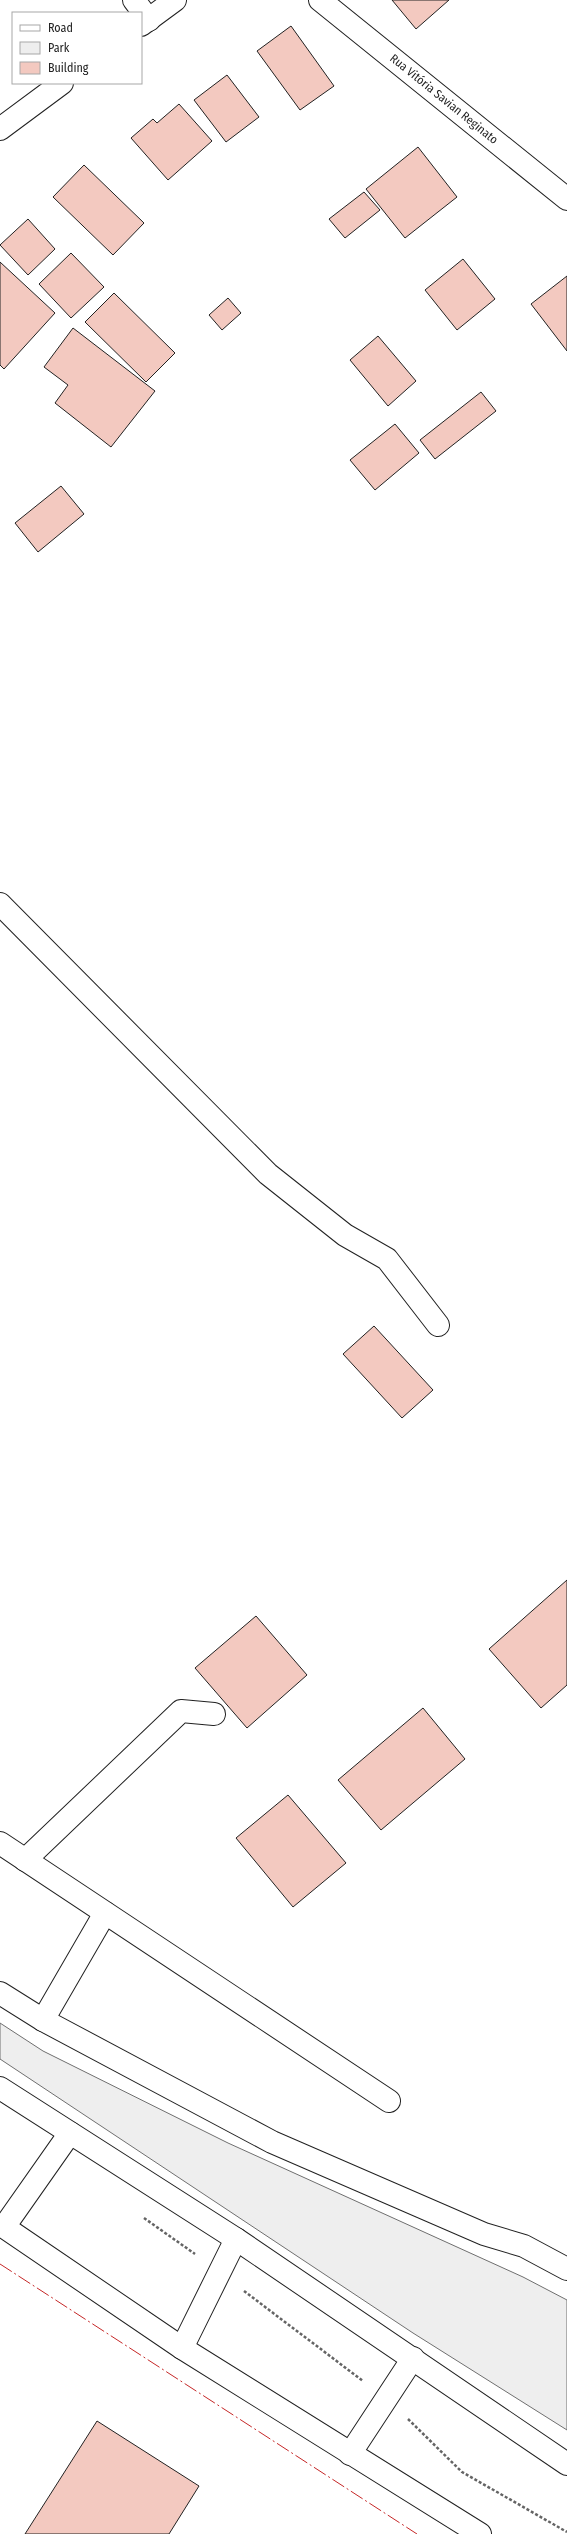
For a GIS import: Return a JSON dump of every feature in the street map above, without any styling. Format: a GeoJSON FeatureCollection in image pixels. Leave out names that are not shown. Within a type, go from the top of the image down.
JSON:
{"type":"FeatureCollection","features":[{"type":"Feature","properties":{"kind":"main road"},"geometry":{"type":"LineString","coordinates":[[134,0],[140,12]]}},
{"type":"Feature","properties":{"kind":"main road"},"geometry":{"type":"LineString","coordinates":[[145,22],[175,0]]}},
{"type":"Feature","properties":{"kind":"main road","name":"Rua Vitória Savian Reginato"},"geometry":{"type":"LineString","coordinates":[[320,0],[567,199]]}},
{"type":"Feature","properties":{"kind":"main road"},"geometry":{"type":"LineString","coordinates":[[0,129],[61,84]]}},
{"type":"Feature","properties":{"kind":"main road"},"geometry":{"type":"LineString","coordinates":[[0,904],[268,1174],[345,1234],[387,1259],[438,1325]]}},
{"type":"Feature","properties":{"kind":"main road"},"geometry":{"type":"LineString","coordinates":[[25,1860],[182,1711],[214,1714]]}},
{"type":"Feature","properties":{"kind":"main road"},"geometry":{"type":"LineString","coordinates":[[0,1843],[389,2100]]}},
{"type":"Feature","properties":{"kind":"main road"},"geometry":{"type":"LineString","coordinates":[[43,2020],[105,1913]]}},
{"type":"Feature","properties":{"kind":"main road"},"geometry":{"type":"LineString","coordinates":[[0,1993],[43,2020],[272,2142],[484,2234],[524,2246],[567,2269]]}},
{"type":"Feature","properties":{"kind":"main road"},"geometry":{"type":"LineString","coordinates":[[0,2088],[236,2239],[567,2464]]}},
{"type":"Feature","properties":{"kind":"main road"},"geometry":{"type":"LineString","coordinates":[[70,2133],[4,2227],[182,2348],[480,2534]]}},
{"type":"Feature","properties":{"kind":"main road"},"geometry":{"type":"LineString","coordinates":[[182,2348],[236,2239]]}},
{"type":"Feature","properties":{"kind":"main road"},"geometry":{"type":"LineString","coordinates":[[350,2454],[387,2400],[413,2358]]}},
{"type":"Feature","properties":{"kind":"path"},"geometry":{"type":"LineString","coordinates":[[137,2214],[219,2272],[387,2400],[462,2472],[567,2532]]}},
{"type":"Feature","properties":{"kind":"green space"},"geometry":{"type":"Polygon","coordinates":[[[0,2023],[43,2051],[228,2143],[523,2277],[567,2300],[567,2430],[413,2333],[0,2059],[0,2023]]]}},
{"type":"Feature","properties":{"kind":"building"},"geometry":{"type":"Polygon","coordinates":[[[392,0],[449,0],[416,29],[392,0]]]}},
{"type":"Feature","properties":{"kind":"building"},"geometry":{"type":"Polygon","coordinates":[[[291,26],[334,86],[300,110],[257,51],[291,26]]]}},
{"type":"Feature","properties":{"kind":"building"},"geometry":{"type":"Polygon","coordinates":[[[227,75],[259,117],[226,142],[194,100],[227,75]]]}},
{"type":"Feature","properties":{"kind":"building"},"geometry":{"type":"Polygon","coordinates":[[[179,104],[212,141],[168,180],[131,138],[153,119],[157,123],[179,104]]]}},
{"type":"Feature","properties":{"kind":"building"},"geometry":{"type":"Polygon","coordinates":[[[418,147],[457,197],[405,238],[366,189],[418,147]]]}},
{"type":"Feature","properties":{"kind":"building"},"geometry":{"type":"Polygon","coordinates":[[[84,165],[144,223],[113,255],[53,197],[84,165]]]}},
{"type":"Feature","properties":{"kind":"building"},"geometry":{"type":"Polygon","coordinates":[[[364,192],[380,210],[345,238],[329,219],[364,192]]]}},
{"type":"Feature","properties":{"kind":"building"},"geometry":{"type":"Polygon","coordinates":[[[28,219],[55,249],[28,275],[0,245],[28,219]]]}},
{"type":"Feature","properties":{"kind":"building"},"geometry":{"type":"Polygon","coordinates":[[[71,253],[104,287],[71,318],[39,284],[71,253]]]}},
{"type":"Feature","properties":{"kind":"building"},"geometry":{"type":"Polygon","coordinates":[[[463,259],[495,299],[457,330],[425,290],[463,259]]]}},
{"type":"Feature","properties":{"kind":"building"},"geometry":{"type":"Polygon","coordinates":[[[0,262],[55,313],[4,369],[0,365],[0,262]]]}},
{"type":"Feature","properties":{"kind":"building"},"geometry":{"type":"Polygon","coordinates":[[[567,276],[567,351],[531,304],[567,276]]]}},
{"type":"Feature","properties":{"kind":"building"},"geometry":{"type":"Polygon","coordinates":[[[114,293],[175,353],[146,382],[85,322],[114,293]]]}},
{"type":"Feature","properties":{"kind":"building"},"geometry":{"type":"Polygon","coordinates":[[[228,298],[241,313],[222,330],[209,315],[228,298]]]}},
{"type":"Feature","properties":{"kind":"building"},"geometry":{"type":"Polygon","coordinates":[[[73,328],[155,391],[111,447],[55,403],[68,385],[44,367],[73,328]]]}},
{"type":"Feature","properties":{"kind":"building"},"geometry":{"type":"Polygon","coordinates":[[[378,336],[416,381],[388,406],[350,360],[378,336]]]}},
{"type":"Feature","properties":{"kind":"building"},"geometry":{"type":"Polygon","coordinates":[[[481,392],[496,411],[435,459],[420,440],[481,392]]]}},
{"type":"Feature","properties":{"kind":"building"},"geometry":{"type":"Polygon","coordinates":[[[395,424],[419,453],[375,490],[350,460],[395,424]]]}},
{"type":"Feature","properties":{"kind":"building"},"geometry":{"type":"Polygon","coordinates":[[[61,486],[84,514],[38,552],[15,523],[61,486]]]}},
{"type":"Feature","properties":{"kind":"building"},"geometry":{"type":"Polygon","coordinates":[[[374,1326],[433,1390],[402,1418],[343,1354],[374,1326]]]}},
{"type":"Feature","properties":{"kind":"building"},"geometry":{"type":"Polygon","coordinates":[[[567,1580],[567,1685],[541,1708],[489,1649],[567,1580]]]}},
{"type":"Feature","properties":{"kind":"building"},"geometry":{"type":"Polygon","coordinates":[[[256,1616],[307,1675],[247,1728],[195,1668],[256,1616]]]}},
{"type":"Feature","properties":{"kind":"building"},"geometry":{"type":"Polygon","coordinates":[[[423,1708],[465,1759],[381,1830],[338,1780],[423,1708]]]}},
{"type":"Feature","properties":{"kind":"building"},"geometry":{"type":"Polygon","coordinates":[[[288,1795],[346,1863],[293,1907],[236,1838],[288,1795]]]}},
{"type":"Feature","properties":{"kind":"building"},"geometry":{"type":"Polygon","coordinates":[[[97,2421],[199,2486],[169,2534],[25,2534],[97,2421]]]}},
{"type":"Feature","properties":{"kind":"power"},"geometry":{"type":"LineString","coordinates":[[0,2264],[417,2534]]}}]}
